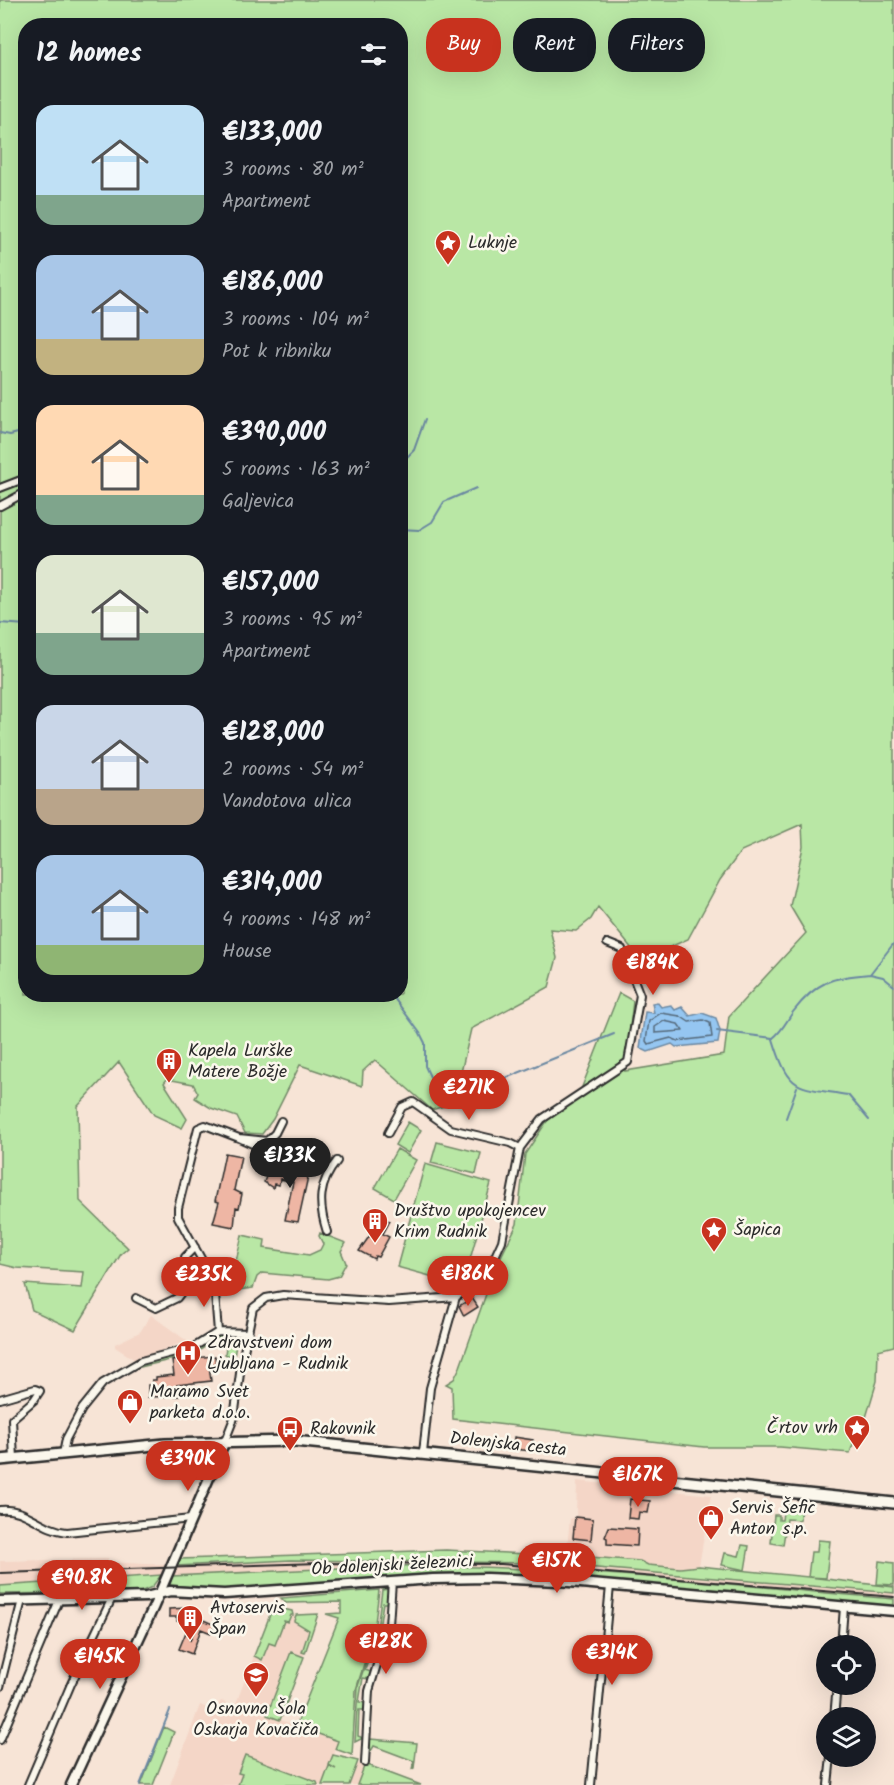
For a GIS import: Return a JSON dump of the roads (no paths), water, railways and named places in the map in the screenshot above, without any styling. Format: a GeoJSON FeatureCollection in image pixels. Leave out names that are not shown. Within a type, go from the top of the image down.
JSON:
{"type":"FeatureCollection","features":[{"type":"Feature","properties":{"kind":"main road","name":"Dolenjska cesta"},"geometry":{"type":"LineString","coordinates":[[0,1460],[225,1441],[294,1441],[894,1503]]}},
{"type":"Feature","properties":{"kind":"street"},"geometry":{"type":"LineString","coordinates":[[0,488],[18,481]]}},
{"type":"Feature","properties":{"kind":"street"},"geometry":{"type":"LineString","coordinates":[[0,506],[18,496]]}},
{"type":"Feature","properties":{"kind":"street"},"geometry":{"type":"LineString","coordinates":[[71,1785],[159,1594],[234,1418],[253,1308],[272,1296],[364,1302],[456,1297],[485,1278],[496,1257],[509,1215],[520,1148],[542,1119],[628,1062],[640,995],[622,949],[607,943]]}},
{"type":"Feature","properties":{"kind":"street"},"geometry":{"type":"LineString","coordinates":[[388,1133],[402,1107],[413,1102],[451,1129],[510,1143],[520,1148]]}},
{"type":"Feature","properties":{"kind":"street"},"geometry":{"type":"LineString","coordinates":[[239,1138],[267,1141],[281,1121]]}},
{"type":"Feature","properties":{"kind":"street"},"geometry":{"type":"LineString","coordinates":[[218,1332],[214,1282],[177,1213],[198,1128],[205,1125],[268,1151],[310,1158],[330,1169]]}},
{"type":"Feature","properties":{"kind":"street"},"geometry":{"type":"LineString","coordinates":[[327,1232],[320,1206],[322,1187],[330,1169],[337,1161]]}},
{"type":"Feature","properties":{"kind":"street"},"geometry":{"type":"LineString","coordinates":[[136,1298],[156,1308],[177,1298],[187,1285],[185,1257],[195,1247]]}},
{"type":"Feature","properties":{"kind":"street"},"geometry":{"type":"LineString","coordinates":[[423,1453],[430,1388],[456,1297]]}},
{"type":"Feature","properties":{"kind":"street"},"geometry":{"type":"LineString","coordinates":[[63,1454],[66,1439],[82,1409],[103,1383],[141,1361],[194,1347],[218,1332],[249,1333]]}},
{"type":"Feature","properties":{"kind":"street"},"geometry":{"type":"LineString","coordinates":[[0,1399],[35,1389],[40,1391],[34,1400],[12,1419],[14,1459]]}},
{"type":"Feature","properties":{"kind":"street"},"geometry":{"type":"LineString","coordinates":[[0,1510],[17,1510],[49,1529],[67,1532],[191,1519]]}},
{"type":"Feature","properties":{"kind":"street","name":"Ob dolenjski železnici"},"geometry":{"type":"LineString","coordinates":[[0,1601],[146,1597],[170,1591],[224,1594],[392,1581],[487,1578],[610,1586],[894,1611]]}},
{"type":"Feature","properties":{"kind":"street"},"geometry":{"type":"LineString","coordinates":[[365,1763],[369,1691],[389,1625],[392,1581]]}},
{"type":"Feature","properties":{"kind":"street"},"geometry":{"type":"LineString","coordinates":[[591,1785],[610,1586]]}},
{"type":"Feature","properties":{"kind":"street"},"geometry":{"type":"LineString","coordinates":[[28,1785],[71,1684],[112,1598]]}},
{"type":"Feature","properties":{"kind":"street"},"geometry":{"type":"LineString","coordinates":[[0,1740],[60,1599]]}},
{"type":"Feature","properties":{"kind":"street"},"geometry":{"type":"LineString","coordinates":[[0,1688],[22,1600]]}},
{"type":"Feature","properties":{"kind":"street"},"geometry":{"type":"LineString","coordinates":[[842,1635],[844,1607]]}},
{"type":"Feature","properties":{"kind":"street"},"geometry":{"type":"LineString","coordinates":[[828,1785],[830,1767]]}},
{"type":"Feature","properties":{"kind":"water"},"geometry":{"type":"Polygon","coordinates":[[[657,1002],[661,1007],[671,1005],[675,1010],[682,1007],[690,1016],[702,1013],[716,1018],[720,1031],[718,1043],[676,1047],[672,1044],[648,1052],[640,1048],[645,1012],[654,1013],[652,1003],[657,1002]]]}},
{"type":"Feature","properties":{"kind":"waterway"},"geometry":{"type":"LineString","coordinates":[[408,456],[414,450],[425,419]]}},
{"type":"Feature","properties":{"kind":"waterway"},"geometry":{"type":"LineString","coordinates":[[0,433],[10,435],[18,433]]}},
{"type":"Feature","properties":{"kind":"waterway"},"geometry":{"type":"LineString","coordinates":[[408,529],[419,530],[432,522],[444,502],[476,488]]}},
{"type":"Feature","properties":{"kind":"waterway"},"geometry":{"type":"LineString","coordinates":[[0,623],[18,624]]}},
{"type":"Feature","properties":{"kind":"waterway"},"geometry":{"type":"LineString","coordinates":[[717,1031],[773,1038],[810,993],[835,979],[870,974],[894,943]]}},
{"type":"Feature","properties":{"kind":"waterway"},"geometry":{"type":"LineString","coordinates":[[870,974],[883,977],[894,986]]}},
{"type":"Feature","properties":{"kind":"waterway"},"geometry":{"type":"LineString","coordinates":[[397,1002],[425,1043],[425,1066],[443,1105]]}},
{"type":"Feature","properties":{"kind":"waterway"},"geometry":{"type":"LineString","coordinates":[[444,1103],[614,1034]]}},
{"type":"Feature","properties":{"kind":"waterway"},"geometry":{"type":"LineString","coordinates":[[773,1039],[779,1057],[791,1079],[806,1088],[848,1095],[869,1120]]}},
{"type":"Feature","properties":{"kind":"waterway"},"geometry":{"type":"LineString","coordinates":[[786,1118],[797,1087]]}},
{"type":"Feature","properties":{"kind":"waterway"},"geometry":{"type":"LineString","coordinates":[[140,1785],[170,1710]]}},
{"type":"Feature","properties":{"kind":"railway"},"geometry":{"type":"LineString","coordinates":[[0,1573],[319,1563],[501,1564],[894,1597]]}},
{"type":"Feature","properties":{"kind":"place","name":"Luknje"},"geometry":{"type":"Point","coordinates":[448,266]}},
{"type":"Feature","properties":{"kind":"place","name":"Kapela Lurške Matere Božje"},"geometry":{"type":"Point","coordinates":[169,1084]}},
{"type":"Feature","properties":{"kind":"place","name":"Društvo upokojencev Krim Rudnik"},"geometry":{"type":"Point","coordinates":[375,1244]}},
{"type":"Feature","properties":{"kind":"place","name":"Šapica"},"geometry":{"type":"Point","coordinates":[714,1253]}},
{"type":"Feature","properties":{"kind":"place","name":"Zdravstveni dom Ljubljana - Rudnik"},"geometry":{"type":"Point","coordinates":[188,1376]}},
{"type":"Feature","properties":{"kind":"place","name":"Maramo Svet parketa d.o.o."},"geometry":{"type":"Point","coordinates":[130,1425]}},
{"type":"Feature","properties":{"kind":"place","name":"Črtov vrh"},"geometry":{"type":"Point","coordinates":[857,1451]}},
{"type":"Feature","properties":{"kind":"place","name":"Rakovnik"},"geometry":{"type":"Point","coordinates":[290,1452]}},
{"type":"Feature","properties":{"kind":"place","name":"Servis Šefic Anton s.p."},"geometry":{"type":"Point","coordinates":[711,1541]}},
{"type":"Feature","properties":{"kind":"place","name":"Avtoservis Špan"},"geometry":{"type":"Point","coordinates":[190,1641]}},
{"type":"Feature","properties":{"kind":"place","name":"Osnovna Šola Oskarja Kovačiča"},"geometry":{"type":"Point","coordinates":[256,1698]}}]}
